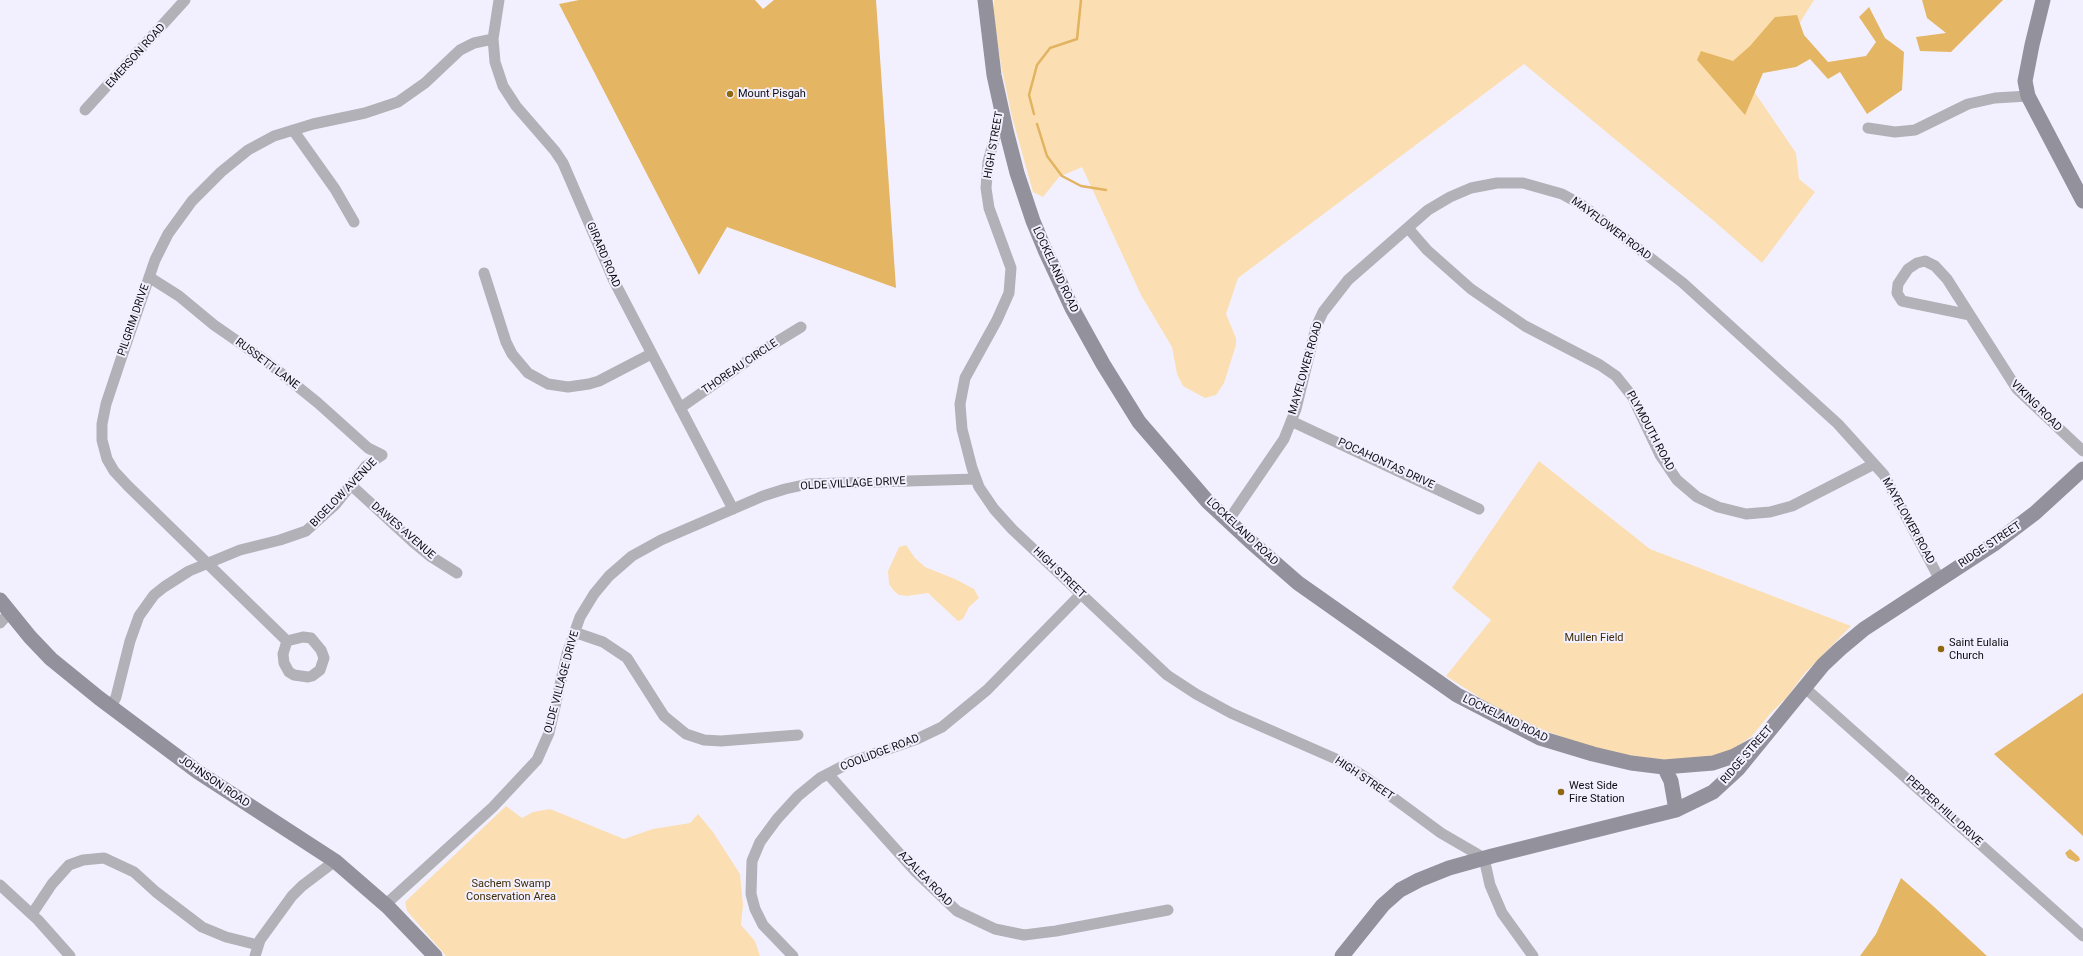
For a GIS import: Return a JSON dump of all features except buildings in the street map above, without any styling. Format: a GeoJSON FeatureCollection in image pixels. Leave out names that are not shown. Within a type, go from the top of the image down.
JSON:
{"type":"FeatureCollection","features":[{"type":"Feature","properties":{"kind":"main road","name":"HIGH STREET"},"geometry":{"type":"LineString","coordinates":[[985,0],[994,75],[1002,111]]}},
{"type":"Feature","properties":{"kind":"main road"},"geometry":{"type":"LineString","coordinates":[[2044,0],[2032,45],[2025,81],[2028,96],[2083,201]]}},
{"type":"Feature","properties":{"kind":"main road","name":"LOCKELAND ROAD"},"geometry":{"type":"LineString","coordinates":[[1002,111],[1017,173],[1033,221],[1072,308],[1103,364],[1140,422],[1208,502],[1298,582],[1457,695],[1540,738],[1593,754],[1632,763],[1664,767],[1713,763],[1734,756],[1760,742]]}},
{"type":"Feature","properties":{"kind":"main road","name":"RIDGE STREET"},"geometry":{"type":"LineString","coordinates":[[1342,956],[1375,914],[1400,890],[1449,868],[1676,810],[1713,792],[1730,778],[1823,664],[1864,629],[1939,578],[1994,544],[2035,513],[2083,470]]}},
{"type":"Feature","properties":{"kind":"main road","name":"JOHNSON ROAD"},"geometry":{"type":"LineString","coordinates":[[0,600],[5,618],[51,659],[111,707],[198,772],[335,861],[385,905],[435,956]]}},
{"type":"Feature","properties":{"kind":"main road"},"geometry":{"type":"LineString","coordinates":[[1664,767],[1671,781],[1676,810]]}},
{"type":"Feature","properties":{"kind":"street","name":"EMERSON ROAD"},"geometry":{"type":"LineString","coordinates":[[85,110],[185,0]]}},
{"type":"Feature","properties":{"kind":"street","name":"GIRARD ROAD"},"geometry":{"type":"LineString","coordinates":[[499,0],[493,39],[495,62],[504,86],[516,106],[555,150],[563,163],[614,282],[733,509]]}},
{"type":"Feature","properties":{"kind":"street","name":"PILGRIM DRIVE"},"geometry":{"type":"LineString","coordinates":[[287,641],[114,471],[107,459],[102,440],[102,424],[106,404],[149,277],[168,234],[192,201],[221,172],[248,150],[267,139],[293,130],[365,113],[393,104],[407,97],[425,83],[460,50],[474,43],[493,39]]}},
{"type":"Feature","properties":{"kind":"street"},"geometry":{"type":"LineString","coordinates":[[1868,128],[1895,132],[1915,130],[1968,104],[1995,98],[2028,96]]}},
{"type":"Feature","properties":{"kind":"street","name":"HIGH STREET"},"geometry":{"type":"LineString","coordinates":[[1002,111],[988,162],[986,188],[989,208],[1011,268],[1009,293],[997,320],[965,378],[960,404],[962,429],[976,479],[994,509],[1167,675],[1196,694],[1231,713],[1336,759],[1365,777],[1441,833],[1484,858]]}},
{"type":"Feature","properties":{"kind":"street"},"geometry":{"type":"LineString","coordinates":[[293,130],[335,189],[354,222]]}},
{"type":"Feature","properties":{"kind":"street","name":"MAYFLOWER ROAD"},"geometry":{"type":"LineString","coordinates":[[1228,521],[1284,439],[1296,409],[1309,352],[1323,312],[1348,280],[1428,210],[1471,188],[1497,183],[1523,183],[1562,194],[1582,205],[1705,303],[1838,424],[1884,475],[1939,578]]}},
{"type":"Feature","properties":{"kind":"street","name":"PLYMOUTH ROAD"},"geometry":{"type":"LineString","coordinates":[[1408,228],[1427,250],[1472,289],[1525,326],[1600,365],[1616,376],[1632,396],[1660,455],[1677,480],[1697,498],[1718,507],[1746,514],[1770,512],[1792,506],[1874,464]]}},
{"type":"Feature","properties":{"kind":"street","name":"VIKING ROAD"},"geometry":{"type":"LineString","coordinates":[[1970,315],[1902,301],[1897,293],[1898,284],[1908,269],[1925,261],[1935,266],[1947,279],[1970,315],[2017,389],[2083,451]]}},
{"type":"Feature","properties":{"kind":"street"},"geometry":{"type":"LineString","coordinates":[[484,273],[506,342],[512,354],[528,373],[548,384],[568,387],[589,384],[599,381],[651,354]]}},
{"type":"Feature","properties":{"kind":"street","name":"RUSSETT LANE"},"geometry":{"type":"LineString","coordinates":[[149,277],[179,296],[220,330],[266,361],[318,403],[368,448],[382,455]]}},
{"type":"Feature","properties":{"kind":"street","name":"THOREAU CIRCLE"},"geometry":{"type":"LineString","coordinates":[[680,408],[760,352],[801,328]]}},
{"type":"Feature","properties":{"kind":"street","name":"POCAHONTAS DRIVE"},"geometry":{"type":"LineString","coordinates":[[1291,421],[1479,509]]}},
{"type":"Feature","properties":{"kind":"street","name":"BIGELOW AVENUE"},"geometry":{"type":"LineString","coordinates":[[111,707],[116,697],[130,641],[139,616],[154,595],[164,586],[189,571],[208,565],[240,550],[280,540],[306,531],[335,505],[370,462],[382,455]]}},
{"type":"Feature","properties":{"kind":"street","name":"OLDE VILLAGE DRIVE"},"geometry":{"type":"LineString","coordinates":[[385,905],[493,808],[537,760],[549,733],[574,632],[594,594],[609,576],[632,556],[661,540],[763,496],[808,484],[976,479]]}},
{"type":"Feature","properties":{"kind":"street","name":"DAWES AVENUE"},"geometry":{"type":"LineString","coordinates":[[351,485],[430,556],[457,572]]}},
{"type":"Feature","properties":{"kind":"street","name":"COOLIDGE ROAD"},"geometry":{"type":"LineString","coordinates":[[792,956],[763,925],[755,909],[751,894],[752,861],[760,842],[777,819],[798,796],[828,774],[851,762],[917,739],[942,727],[987,690],[1081,594]]}},
{"type":"Feature","properties":{"kind":"street"},"geometry":{"type":"LineString","coordinates":[[574,632],[603,642],[627,658],[664,716],[686,734],[704,740],[721,741],[798,735]]}},
{"type":"Feature","properties":{"kind":"street","name":"PEPPER HILL DRIVE"},"geometry":{"type":"LineString","coordinates":[[1804,687],[2083,936]]}},
{"type":"Feature","properties":{"kind":"street","name":"AZALEA ROAD"},"geometry":{"type":"LineString","coordinates":[[828,774],[916,872],[957,911],[995,929],[1024,935],[1056,931],[1168,910]]}},
{"type":"Feature","properties":{"kind":"street"},"geometry":{"type":"LineString","coordinates":[[32,914],[52,884],[69,865],[83,860],[104,858],[134,872],[156,892],[202,928],[226,937],[258,945]]}},
{"type":"Feature","properties":{"kind":"street"},"geometry":{"type":"LineString","coordinates":[[1484,858],[1490,885],[1502,913],[1534,956]]}},
{"type":"Feature","properties":{"kind":"street"},"geometry":{"type":"LineString","coordinates":[[255,956],[258,945],[273,920],[292,896],[302,886],[335,861]]}},
{"type":"Feature","properties":{"kind":"street"},"geometry":{"type":"LineString","coordinates":[[0,885],[32,914],[70,956]]}},
{"type":"Feature","properties":{"kind":"green space"},"geometry":{"type":"Polygon","coordinates":[[[994,0],[1814,0],[1796,29],[1747,81],[1796,153],[1799,179],[1815,192],[1762,263],[1714,221],[1524,64],[1238,278],[1226,314],[1236,338],[1236,345],[1224,383],[1216,395],[1205,398],[1183,386],[1177,374],[1172,347],[1141,295],[1082,167],[1059,177],[1043,197],[1033,192],[1012,117],[1001,65],[993,11],[994,0]]]}},
{"type":"Feature","properties":{"kind":"green space","name":"Mullen Field"},"geometry":{"type":"Polygon","coordinates":[[[1539,461],[1650,549],[1851,626],[1804,674],[1787,697],[1770,714],[1752,736],[1723,756],[1679,761],[1631,756],[1578,743],[1538,728],[1496,708],[1446,676],[1491,620],[1452,588],[1539,461]]]}},
{"type":"Feature","properties":{"kind":"green space"},"geometry":{"type":"Polygon","coordinates":[[[906,545],[915,558],[925,567],[955,579],[974,589],[979,598],[969,607],[963,619],[958,621],[928,593],[907,596],[899,595],[894,591],[889,584],[888,571],[899,547],[906,545]]]}},
{"type":"Feature","properties":{"kind":"green space","name":"Sachem Swamp Conservation Area"},"geometry":{"type":"Polygon","coordinates":[[[506,806],[522,818],[533,812],[550,809],[624,839],[653,829],[690,823],[698,814],[713,832],[740,874],[743,905],[741,925],[755,941],[760,956],[446,956],[407,911],[405,902],[506,806]]]}},
{"type":"Feature","properties":{"kind":"shaded area","name":"Mount Pisgah"},"geometry":{"type":"Polygon","coordinates":[[[579,0],[755,0],[763,9],[774,0],[876,0],[896,288],[727,227],[699,275],[559,4],[579,0]]]}},
{"type":"Feature","properties":{"kind":"shaded area"},"geometry":{"type":"Polygon","coordinates":[[[1922,0],[2003,0],[1951,52],[1920,51],[1916,37],[1946,33],[1927,18],[1922,0]]]}},
{"type":"Feature","properties":{"kind":"shaded area"},"geometry":{"type":"Polygon","coordinates":[[[1869,7],[1885,38],[1904,52],[1902,90],[1867,114],[1840,72],[1828,79],[1810,59],[1796,67],[1763,73],[1745,115],[1697,60],[1701,51],[1733,61],[1750,46],[1775,17],[1797,15],[1804,35],[1828,62],[1866,56],[1876,42],[1859,17],[1869,7]]]}},
{"type":"Feature","properties":{"kind":"shaded area"},"geometry":{"type":"Polygon","coordinates":[[[2083,693],[2083,836],[1994,754],[2083,693]]]}},
{"type":"Feature","properties":{"kind":"shaded area"},"geometry":{"type":"Polygon","coordinates":[[[2070,849],[2079,857],[2080,860],[2076,862],[2068,858],[2065,853],[2070,849]]]}},
{"type":"Feature","properties":{"kind":"shaded area"},"geometry":{"type":"Polygon","coordinates":[[[1901,878],[1987,956],[1860,956],[1876,934],[1901,878]]]}},
{"type":"Feature","properties":{"kind":"waterway"},"geometry":{"type":"LineString","coordinates":[[1034,114],[1029,95],[1037,65],[1050,48],[1077,39],[1081,0]]}},
{"type":"Feature","properties":{"kind":"waterway"},"geometry":{"type":"LineString","coordinates":[[1037,124],[1047,156],[1062,176],[1081,186],[1106,190]]}},
{"type":"Feature","properties":{"kind":"place","name":"Mount Pisgah"},"geometry":{"type":"Point","coordinates":[730,94]}},
{"type":"Feature","properties":{"kind":"place","name":"Saint Eulalia Church"},"geometry":{"type":"Point","coordinates":[1941,649]}},
{"type":"Feature","properties":{"kind":"place","name":"West Side Fire Station"},"geometry":{"type":"Point","coordinates":[1561,792]}}]}
